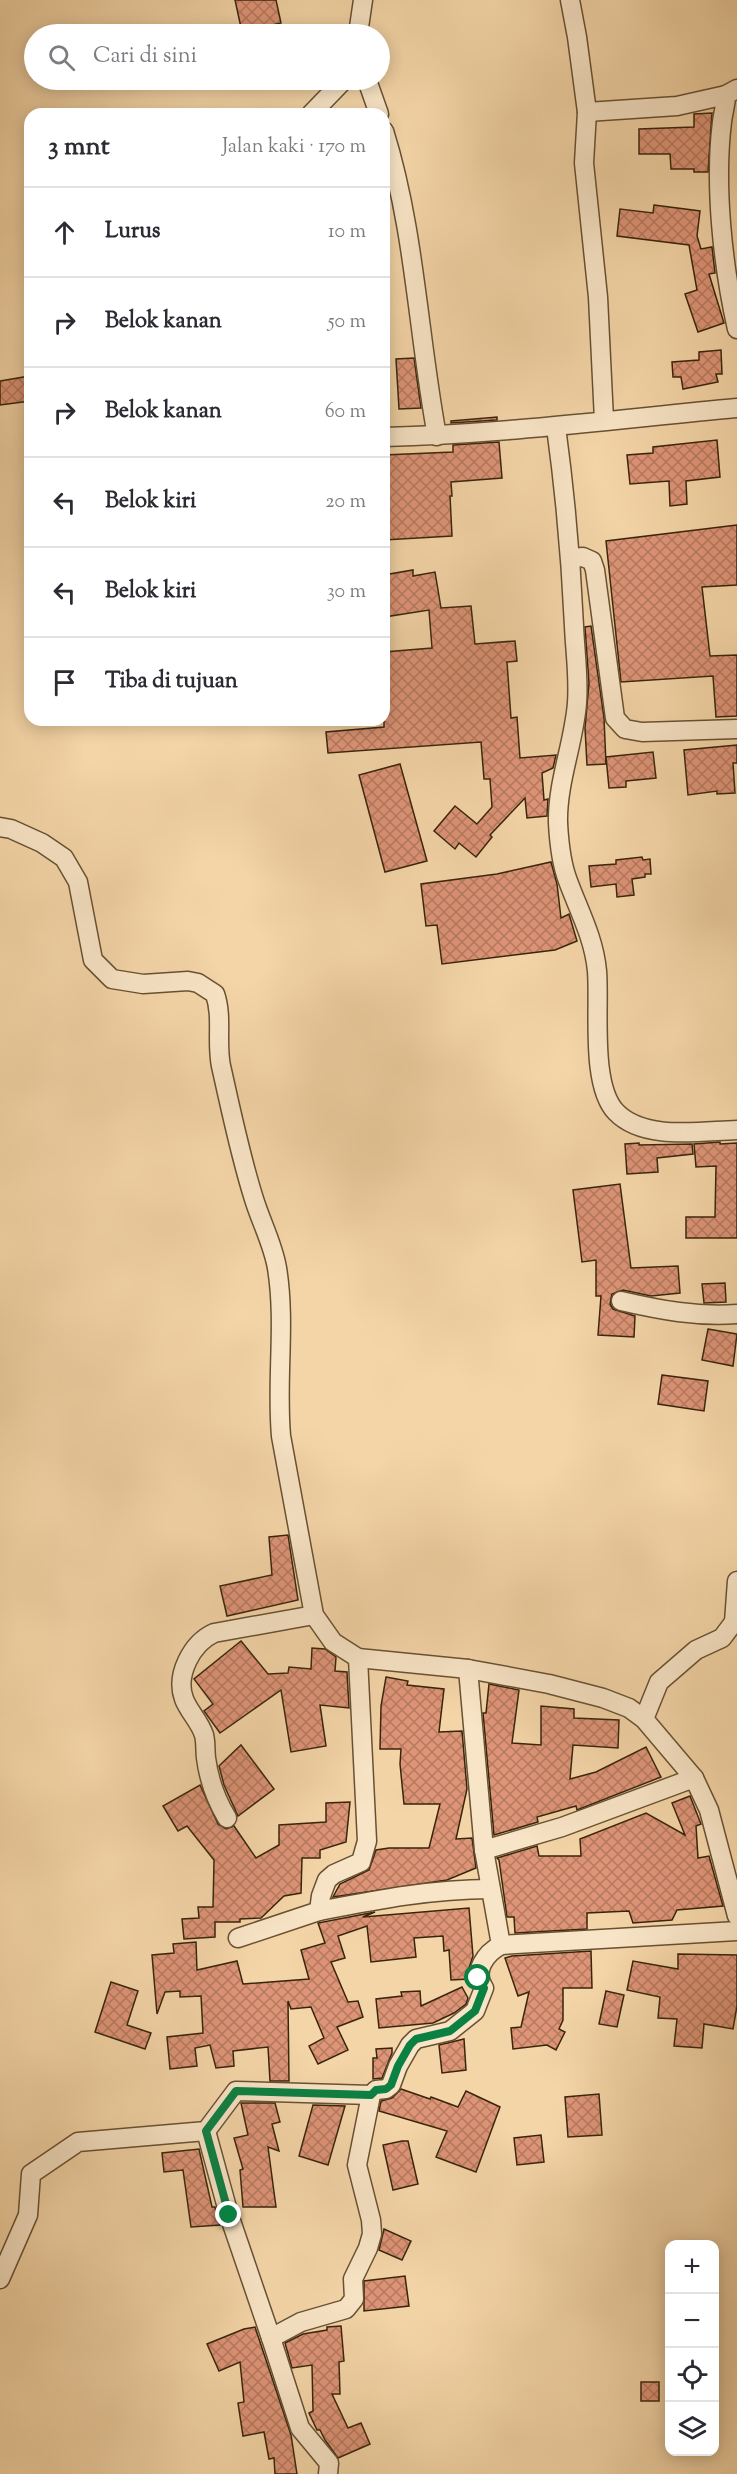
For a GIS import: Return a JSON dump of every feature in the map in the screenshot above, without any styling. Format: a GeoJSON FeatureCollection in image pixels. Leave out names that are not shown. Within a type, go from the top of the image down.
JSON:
{"type":"FeatureCollection","features":[{"type":"Feature","properties":{"kind":"street"},"geometry":{"type":"LineString","coordinates":[[359,24],[363,0]]}},
{"type":"Feature","properties":{"kind":"street"},"geometry":{"type":"LineString","coordinates":[[570,0],[577,36],[586,112],[584,163],[598,297],[604,420]]}},
{"type":"Feature","properties":{"kind":"street"},"geometry":{"type":"LineString","coordinates":[[317,108],[334,90]]}},
{"type":"Feature","properties":{"kind":"street"},"geometry":{"type":"LineString","coordinates":[[371,90],[377,108]]}},
{"type":"Feature","properties":{"kind":"street"},"geometry":{"type":"LineString","coordinates":[[586,112],[659,108],[698,103],[732,92]]}},
{"type":"Feature","properties":{"kind":"street"},"geometry":{"type":"LineString","coordinates":[[732,92],[722,122],[721,204],[728,292],[737,329]]}},
{"type":"Feature","properties":{"kind":"street"},"geometry":{"type":"LineString","coordinates":[[390,150],[396,170],[419,299],[436,436]]}},
{"type":"Feature","properties":{"kind":"street"},"geometry":{"type":"LineString","coordinates":[[390,437],[556,428],[604,420],[737,408]]}},
{"type":"Feature","properties":{"kind":"street"},"geometry":{"type":"LineString","coordinates":[[556,428],[572,558],[577,701],[561,790],[558,822],[560,851],[567,881],[579,906],[594,951],[597,979],[598,1049],[603,1088],[613,1110],[625,1121],[640,1128],[655,1131],[737,1130]]}},
{"type":"Feature","properties":{"kind":"street"},"geometry":{"type":"LineString","coordinates":[[572,558],[592,561],[595,570],[615,718],[625,729],[642,732],[737,729]]}},
{"type":"Feature","properties":{"kind":"street"},"geometry":{"type":"LineString","coordinates":[[0,827],[11,829],[42,843],[64,858],[78,882],[93,960],[112,979],[143,984],[188,981],[198,983],[215,994],[219,1007],[218,1036],[221,1066],[254,1199],[273,1250],[277,1269],[281,1337],[279,1410],[281,1436],[314,1615],[333,1642],[358,1658],[468,1669],[549,1684],[603,1698],[629,1708],[644,1719],[694,1778],[709,1810],[737,1916]]}},
{"type":"Feature","properties":{"kind":"street"},"geometry":{"type":"LineString","coordinates":[[621,1301],[667,1312],[713,1316],[737,1314]]}},
{"type":"Feature","properties":{"kind":"street"},"geometry":{"type":"LineString","coordinates":[[644,1719],[659,1682],[696,1650],[722,1638],[735,1623],[737,1581]]}},
{"type":"Feature","properties":{"kind":"street"},"geometry":{"type":"LineString","coordinates":[[227,1818],[213,1793],[209,1779],[203,1734],[183,1697],[182,1679],[185,1668],[203,1638],[214,1633],[314,1615]]}},
{"type":"Feature","properties":{"kind":"street"},"geometry":{"type":"LineString","coordinates":[[319,1911],[321,1896],[327,1880],[334,1874],[361,1862],[367,1841],[358,1658]]}},
{"type":"Feature","properties":{"kind":"street"},"geometry":{"type":"LineString","coordinates":[[468,1669],[484,1850],[501,1945]]}},
{"type":"Feature","properties":{"kind":"street"},"geometry":{"type":"LineString","coordinates":[[484,1850],[562,1827],[694,1778]]}},
{"type":"Feature","properties":{"kind":"street"},"geometry":{"type":"LineString","coordinates":[[238,1938],[319,1911],[388,1897],[462,1889],[490,1889]]}},
{"type":"Feature","properties":{"kind":"street"},"geometry":{"type":"LineString","coordinates":[[271,2338],[301,2322],[346,2310],[354,2300],[353,2279],[372,2234],[371,2220],[357,2165],[371,2095],[376,2090],[386,2089],[391,2085],[398,2066],[416,2039],[450,2031],[475,2011],[484,1988],[478,1978],[480,1967],[490,1951],[501,1945],[737,1931]]}},
{"type":"Feature","properties":{"kind":"street"},"geometry":{"type":"LineString","coordinates":[[0,2279],[28,2215],[32,2174],[78,2142],[206,2131],[236,2091],[371,2095]]}},
{"type":"Feature","properties":{"kind":"street"},"geometry":{"type":"LineString","coordinates":[[206,2131],[229,2215],[300,2428],[329,2463],[328,2474]]}},
{"type":"Feature","properties":{"kind":"building"},"geometry":{"type":"Polygon","coordinates":[[[235,0],[276,0],[281,23],[240,24],[235,0]]]}},
{"type":"Feature","properties":{"kind":"building"},"geometry":{"type":"Polygon","coordinates":[[[712,113],[708,172],[694,172],[694,169],[671,169],[670,154],[639,154],[639,129],[694,127],[694,114],[712,113]]]}},
{"type":"Feature","properties":{"kind":"building"},"geometry":{"type":"Polygon","coordinates":[[[654,205],[700,211],[697,236],[701,249],[712,247],[715,273],[709,274],[724,323],[698,332],[685,294],[697,290],[689,245],[617,236],[620,209],[653,213],[654,205]]]}},
{"type":"Feature","properties":{"kind":"building"},"geometry":{"type":"Polygon","coordinates":[[[721,350],[722,374],[716,374],[718,382],[683,389],[681,377],[673,377],[672,362],[699,360],[699,352],[721,350]]]}},
{"type":"Feature","properties":{"kind":"building"},"geometry":{"type":"Polygon","coordinates":[[[414,358],[421,408],[399,409],[396,359],[414,358]]]}},
{"type":"Feature","properties":{"kind":"building"},"geometry":{"type":"Polygon","coordinates":[[[24,377],[24,402],[0,405],[0,381],[24,377]]]}},
{"type":"Feature","properties":{"kind":"building"},"geometry":{"type":"Polygon","coordinates":[[[497,417],[497,420],[451,423],[451,421],[497,417]]]}},
{"type":"Feature","properties":{"kind":"building"},"geometry":{"type":"Polygon","coordinates":[[[717,440],[720,477],[686,481],[687,504],[670,506],[669,481],[630,484],[627,455],[653,453],[653,447],[717,440]]]}},
{"type":"Feature","properties":{"kind":"building"},"geometry":{"type":"Polygon","coordinates":[[[499,442],[502,478],[451,482],[452,536],[390,540],[390,455],[453,452],[453,445],[499,442]]]}},
{"type":"Feature","properties":{"kind":"building"},"geometry":{"type":"Polygon","coordinates":[[[737,525],[737,585],[702,587],[710,656],[737,655],[737,716],[716,717],[713,676],[621,682],[606,541],[737,525]]]}},
{"type":"Feature","properties":{"kind":"building"},"geometry":{"type":"Polygon","coordinates":[[[413,570],[413,576],[435,572],[441,608],[471,606],[475,644],[515,641],[517,661],[507,662],[511,718],[517,717],[520,758],[556,755],[553,768],[542,773],[544,800],[548,799],[547,816],[527,818],[525,798],[490,835],[492,837],[476,857],[459,843],[455,849],[434,831],[455,806],[477,824],[492,807],[490,779],[484,779],[481,742],[328,753],[326,732],[390,726],[390,652],[432,648],[429,610],[390,616],[390,574],[413,570]]]}},
{"type":"Feature","properties":{"kind":"building"},"geometry":{"type":"Polygon","coordinates":[[[591,626],[604,718],[606,764],[587,765],[585,728],[589,683],[585,627],[591,626]]]}},
{"type":"Feature","properties":{"kind":"building"},"geometry":{"type":"Polygon","coordinates":[[[737,745],[737,763],[733,763],[735,793],[717,794],[717,791],[688,795],[684,750],[737,745]]]}},
{"type":"Feature","properties":{"kind":"building"},"geometry":{"type":"Polygon","coordinates":[[[653,752],[656,778],[626,781],[626,787],[609,788],[606,757],[653,752]]]}},
{"type":"Feature","properties":{"kind":"building"},"geometry":{"type":"Polygon","coordinates":[[[400,764],[427,861],[385,872],[359,775],[400,764]]]}},
{"type":"Feature","properties":{"kind":"building"},"geometry":{"type":"Polygon","coordinates":[[[642,857],[643,860],[650,859],[651,874],[632,879],[634,895],[617,897],[616,884],[591,887],[589,866],[616,864],[616,860],[642,857]]]}},
{"type":"Feature","properties":{"kind":"building"},"geometry":{"type":"Polygon","coordinates":[[[551,862],[557,884],[561,918],[569,914],[577,941],[555,950],[442,964],[437,925],[426,926],[421,884],[497,874],[551,862]]]}},
{"type":"Feature","properties":{"kind":"building"},"geometry":{"type":"Polygon","coordinates":[[[720,1142],[720,1144],[737,1143],[737,1238],[686,1238],[686,1217],[715,1217],[716,1166],[696,1167],[694,1144],[720,1142]]]}},
{"type":"Feature","properties":{"kind":"building"},"geometry":{"type":"Polygon","coordinates":[[[639,1143],[639,1145],[692,1144],[693,1154],[657,1158],[658,1172],[627,1174],[625,1144],[639,1143]]]}},
{"type":"Feature","properties":{"kind":"building"},"geometry":{"type":"Polygon","coordinates":[[[620,1184],[631,1268],[678,1266],[680,1293],[651,1296],[623,1290],[612,1294],[610,1304],[613,1309],[635,1316],[634,1337],[598,1335],[601,1296],[596,1296],[596,1260],[582,1262],[573,1190],[620,1184]]]}},
{"type":"Feature","properties":{"kind":"building"},"geometry":{"type":"Polygon","coordinates":[[[725,1283],[726,1302],[704,1303],[702,1284],[725,1283]]]}},
{"type":"Feature","properties":{"kind":"building"},"geometry":{"type":"Polygon","coordinates":[[[708,1329],[737,1334],[733,1366],[702,1360],[708,1329]]]}},
{"type":"Feature","properties":{"kind":"building"},"geometry":{"type":"Polygon","coordinates":[[[662,1375],[708,1381],[704,1411],[658,1404],[662,1375]]]}},
{"type":"Feature","properties":{"kind":"building"},"geometry":{"type":"Polygon","coordinates":[[[288,1535],[298,1600],[227,1616],[220,1586],[272,1575],[269,1537],[288,1535]]]}},
{"type":"Feature","properties":{"kind":"building"},"geometry":{"type":"Polygon","coordinates":[[[241,1641],[268,1674],[288,1673],[289,1667],[311,1669],[312,1648],[325,1649],[336,1657],[335,1671],[347,1672],[349,1708],[320,1705],[326,1746],[291,1752],[281,1690],[220,1733],[204,1711],[213,1704],[194,1679],[241,1641]]]}},
{"type":"Feature","properties":{"kind":"building"},"geometry":{"type":"Polygon","coordinates":[[[386,1677],[408,1681],[407,1685],[444,1689],[439,1732],[462,1731],[467,1789],[456,1839],[472,1838],[476,1868],[447,1880],[333,1897],[340,1884],[369,1870],[376,1850],[429,1848],[440,1804],[404,1804],[400,1764],[401,1749],[380,1749],[381,1706],[386,1677]]]}},
{"type":"Feature","properties":{"kind":"building"},"geometry":{"type":"Polygon","coordinates":[[[489,1684],[519,1690],[512,1743],[541,1745],[541,1706],[574,1709],[574,1718],[619,1720],[618,1748],[573,1745],[570,1779],[596,1772],[646,1747],[661,1777],[577,1810],[576,1806],[537,1817],[538,1822],[494,1835],[483,1713],[486,1713],[489,1684]]]}},
{"type":"Feature","properties":{"kind":"building"},"geometry":{"type":"Polygon","coordinates":[[[241,1745],[274,1789],[238,1816],[224,1785],[219,1766],[241,1745]]]}},
{"type":"Feature","properties":{"kind":"building"},"geometry":{"type":"Polygon","coordinates":[[[200,1785],[218,1824],[226,1829],[234,1826],[256,1858],[279,1845],[279,1825],[326,1822],[326,1803],[350,1802],[346,1842],[320,1850],[320,1858],[302,1858],[301,1893],[284,1896],[261,1918],[240,1919],[240,1922],[215,1922],[215,1937],[184,1939],[182,1919],[199,1918],[198,1907],[213,1907],[214,1860],[187,1826],[178,1831],[163,1806],[200,1785]]]}},
{"type":"Feature","properties":{"kind":"building"},"geometry":{"type":"Polygon","coordinates":[[[690,1796],[701,1824],[696,1826],[698,1858],[709,1856],[723,1906],[677,1910],[672,1920],[633,1923],[629,1911],[587,1913],[587,1929],[515,1933],[514,1917],[507,1917],[497,1858],[537,1846],[539,1856],[581,1856],[580,1839],[646,1813],[685,1835],[672,1803],[690,1796]]]}},
{"type":"Feature","properties":{"kind":"building"},"geometry":{"type":"Polygon","coordinates":[[[469,1908],[473,1956],[469,1968],[469,1979],[451,1980],[449,1950],[444,1951],[443,1936],[414,1938],[416,1957],[371,1962],[367,1926],[338,1936],[345,1958],[331,1962],[348,2002],[358,2001],[363,2017],[337,2027],[348,2050],[318,2064],[309,2046],[324,2038],[311,2007],[291,2009],[288,2001],[289,2081],[270,2081],[268,2047],[233,2051],[234,2066],[216,2068],[210,2045],[195,2048],[197,2066],[170,2069],[167,2037],[203,2033],[201,1996],[180,1997],[180,1991],[165,1992],[157,2014],[152,1955],[174,1953],[173,1944],[196,1942],[197,1970],[237,1961],[243,1984],[309,1979],[301,1950],[325,1943],[318,1923],[375,1912],[363,1917],[469,1908]]]}},
{"type":"Feature","properties":{"kind":"building"},"geometry":{"type":"Polygon","coordinates":[[[591,1951],[592,1988],[563,1988],[563,2020],[559,2029],[565,2032],[556,2050],[547,2045],[513,2049],[511,2028],[521,2027],[529,1992],[518,1996],[505,1958],[591,1951]]]}},
{"type":"Feature","properties":{"kind":"building"},"geometry":{"type":"Polygon","coordinates":[[[678,1954],[737,1955],[737,2006],[733,2029],[704,2024],[702,2048],[674,2046],[677,2019],[658,2018],[660,1997],[627,1990],[633,1961],[678,1969],[678,1954]]]}},
{"type":"Feature","properties":{"kind":"building"},"geometry":{"type":"Polygon","coordinates":[[[111,1982],[138,1991],[127,2025],[151,2033],[145,2049],[95,2032],[111,1982]]]}},
{"type":"Feature","properties":{"kind":"building"},"geometry":{"type":"Polygon","coordinates":[[[462,1987],[468,1998],[466,2004],[454,2013],[433,2023],[379,2028],[376,1999],[402,1996],[401,1992],[420,1991],[421,2006],[462,1987]]]}},
{"type":"Feature","properties":{"kind":"building"},"geometry":{"type":"Polygon","coordinates":[[[606,1991],[624,1995],[617,2027],[599,2024],[606,1991]]]}},
{"type":"Feature","properties":{"kind":"building"},"geometry":{"type":"Polygon","coordinates":[[[464,2039],[466,2070],[442,2073],[439,2045],[464,2039]]]}},
{"type":"Feature","properties":{"kind":"building"},"geometry":{"type":"Polygon","coordinates":[[[392,2048],[382,2078],[373,2079],[373,2058],[377,2058],[376,2049],[392,2048]]]}},
{"type":"Feature","properties":{"kind":"building"},"geometry":{"type":"Polygon","coordinates":[[[401,2089],[458,2107],[466,2091],[500,2107],[476,2172],[436,2157],[447,2131],[379,2111],[381,2101],[392,2098],[401,2089]]]}},
{"type":"Feature","properties":{"kind":"building"},"geometry":{"type":"Polygon","coordinates":[[[599,2094],[602,2135],[568,2137],[565,2097],[599,2094]]]}},
{"type":"Feature","properties":{"kind":"building"},"geometry":{"type":"Polygon","coordinates":[[[241,2103],[275,2103],[280,2122],[272,2124],[279,2151],[268,2147],[276,2207],[243,2207],[240,2170],[243,2169],[234,2138],[248,2135],[241,2103]]]}},
{"type":"Feature","properties":{"kind":"building"},"geometry":{"type":"Polygon","coordinates":[[[313,2105],[345,2106],[328,2165],[299,2156],[313,2105]]]}},
{"type":"Feature","properties":{"kind":"building"},"geometry":{"type":"Polygon","coordinates":[[[541,2135],[544,2162],[517,2165],[514,2138],[541,2135]]]}},
{"type":"Feature","properties":{"kind":"building"},"geometry":{"type":"Polygon","coordinates":[[[408,2141],[418,2184],[393,2190],[383,2145],[408,2141]]]}},
{"type":"Feature","properties":{"kind":"building"},"geometry":{"type":"Polygon","coordinates":[[[199,2149],[212,2207],[215,2207],[220,2225],[191,2227],[183,2170],[164,2172],[162,2153],[199,2149]]]}},
{"type":"Feature","properties":{"kind":"building"},"geometry":{"type":"Polygon","coordinates":[[[384,2229],[411,2241],[402,2260],[379,2250],[384,2229]]]}},
{"type":"Feature","properties":{"kind":"building"},"geometry":{"type":"Polygon","coordinates":[[[405,2276],[409,2306],[364,2311],[364,2281],[405,2276]]]}},
{"type":"Feature","properties":{"kind":"building"},"geometry":{"type":"Polygon","coordinates":[[[341,2326],[344,2361],[339,2362],[340,2394],[332,2394],[348,2428],[361,2423],[370,2444],[338,2458],[320,2430],[317,2430],[309,2413],[313,2411],[312,2365],[292,2368],[285,2343],[303,2334],[327,2330],[327,2327],[341,2326]]]}},
{"type":"Feature","properties":{"kind":"building"},"geometry":{"type":"Polygon","coordinates":[[[255,2327],[291,2435],[297,2474],[275,2474],[274,2458],[269,2459],[264,2432],[243,2436],[238,2403],[244,2402],[240,2362],[219,2371],[207,2344],[255,2327]]]}},
{"type":"Feature","properties":{"kind":"building"},"geometry":{"type":"Polygon","coordinates":[[[641,2382],[659,2382],[659,2401],[641,2401],[641,2382]]]}},
{"type":"Feature","properties":{"kind":"route"},"geometry":{"type":"LineString","coordinates":[[229,2215],[206,2131],[236,2091],[371,2095],[376,2090],[386,2089],[391,2085],[398,2066],[416,2039],[425,2035],[450,2031],[475,2011],[484,1988],[478,1978]]}}]}
